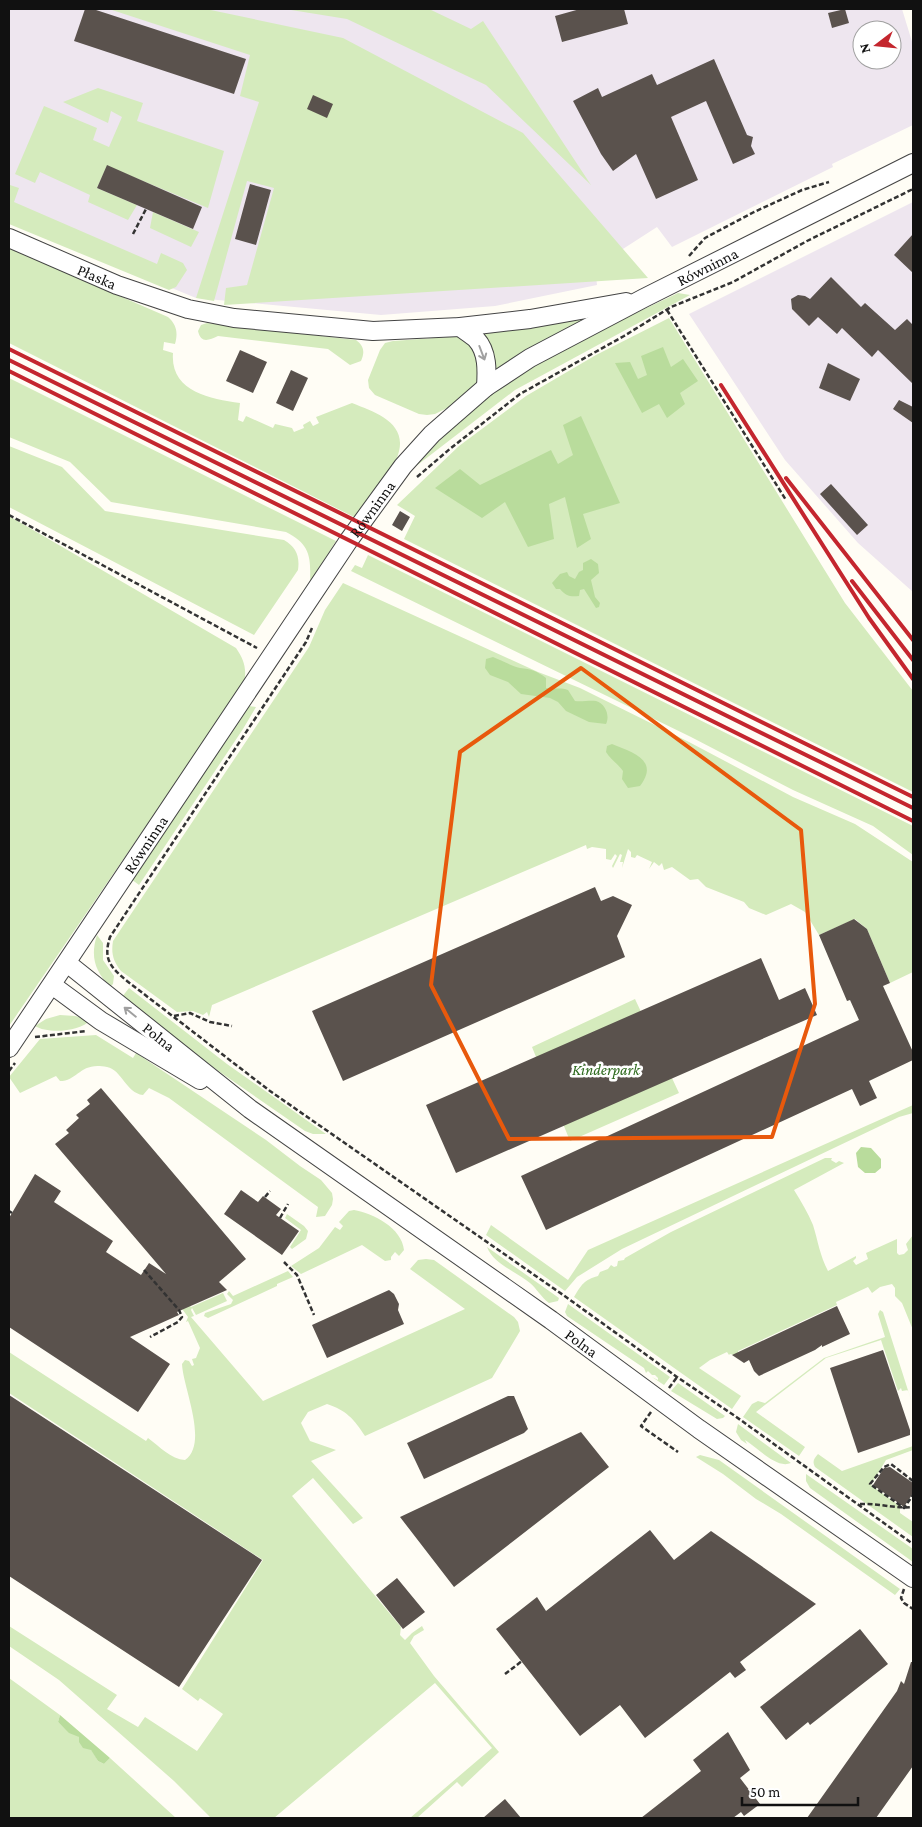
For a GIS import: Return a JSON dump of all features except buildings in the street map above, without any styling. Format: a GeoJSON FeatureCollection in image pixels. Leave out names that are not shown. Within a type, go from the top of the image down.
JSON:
{"type":"FeatureCollection","features":[{"type":"Feature","properties":{"kind":"street","name":"Równinna"},"geometry":{"type":"LineString","coordinates":[[9,1048],[349,540],[403,466],[432,434],[486,387],[530,358],[644,298],[913,163]]}},
{"type":"Feature","properties":{"kind":"street","name":"Płaska"},"geometry":{"type":"LineString","coordinates":[[9,238],[117,285],[188,309],[234,318],[365,331],[460,327],[530,319],[644,298]]}},
{"type":"Feature","properties":{"kind":"street"},"geometry":{"type":"LineString","coordinates":[[460,327],[476,339],[484,353],[487,371],[486,387]]}},
{"type":"Feature","properties":{"kind":"street","name":"Polna"},"geometry":{"type":"LineString","coordinates":[[67,963],[250,1109],[551,1320],[699,1429],[913,1578]]}},
{"type":"Feature","properties":{"kind":"street","name":"Polna"},"geometry":{"type":"LineString","coordinates":[[52,985],[101,1020],[152,1052],[250,1109]]}},
{"type":"Feature","properties":{"kind":"path"},"geometry":{"type":"LineString","coordinates":[[687,258],[706,238],[754,212],[802,190],[830,182]]}},
{"type":"Feature","properties":{"kind":"path"},"geometry":{"type":"LineString","coordinates":[[415,479],[520,394],[667,310],[733,282],[807,241],[913,189]]}},
{"type":"Feature","properties":{"kind":"path"},"geometry":{"type":"LineString","coordinates":[[134,234],[146,209]]}},
{"type":"Feature","properties":{"kind":"path"},"geometry":{"type":"LineString","coordinates":[[667,310],[786,500]]}},
{"type":"Feature","properties":{"kind":"path"},"geometry":{"type":"LineString","coordinates":[[9,515],[272,656]]}},
{"type":"Feature","properties":{"kind":"path"},"geometry":{"type":"LineString","coordinates":[[313,626],[306,642],[110,937],[107,954],[111,966],[127,981],[270,1091],[913,1544]]}},
{"type":"Feature","properties":{"kind":"path"},"geometry":{"type":"LineString","coordinates":[[174,1016],[190,1013],[210,1022],[232,1026]]}},
{"type":"Feature","properties":{"kind":"path"},"geometry":{"type":"LineString","coordinates":[[265,1197],[270,1191]]}},
{"type":"Feature","properties":{"kind":"path"},"geometry":{"type":"LineString","coordinates":[[280,1218],[288,1204]]}},
{"type":"Feature","properties":{"kind":"path"},"geometry":{"type":"LineString","coordinates":[[284,1262],[297,1275],[314,1315]]}},
{"type":"Feature","properties":{"kind":"path"},"geometry":{"type":"LineString","coordinates":[[144,1270],[179,1310],[182,1317],[178,1322],[150,1337]]}},
{"type":"Feature","properties":{"kind":"path"},"geometry":{"type":"LineString","coordinates":[[904,1508],[870,1484],[884,1467],[891,1464],[913,1481]]}},
{"type":"Feature","properties":{"kind":"path"},"geometry":{"type":"LineString","coordinates":[[904,1508],[913,1495]]}},
{"type":"Feature","properties":{"kind":"path"},"geometry":{"type":"LineString","coordinates":[[858,1504],[913,1507]]}},
{"type":"Feature","properties":{"kind":"path"},"geometry":{"type":"LineString","coordinates":[[505,1674],[522,1661]]}},
{"type":"Feature","properties":{"kind":"highlighted area"},"geometry":{"type":"Polygon","coordinates":[[[581,668],[801,830],[815,1004],[772,1137],[509,1139],[431,985],[460,752],[581,668]]]}},
{"type":"Feature","properties":{"kind":"shaded area"},"geometry":{"type":"Polygon","coordinates":[[[9,9],[902,9],[913,45],[913,125],[832,164],[833,167],[672,247],[657,227],[595,267],[597,285],[495,306],[381,315],[196,298],[9,221],[9,9]]]}},
{"type":"Feature","properties":{"kind":"shaded area"},"geometry":{"type":"Polygon","coordinates":[[[913,202],[913,592],[858,543],[785,460],[689,314],[913,202]]]}},
{"type":"Feature","properties":{"kind":"green space"},"geometry":{"type":"Polygon","coordinates":[[[109,9],[206,9],[343,38],[523,133],[648,278],[224,305],[226,288],[247,285],[274,188],[247,181],[214,301],[196,298],[259,102],[240,96],[250,55],[109,9]]]}},
{"type":"Feature","properties":{"kind":"green space"},"geometry":{"type":"Polygon","coordinates":[[[285,9],[429,9],[471,29],[483,21],[591,185],[486,85],[347,19],[285,9]]]}},
{"type":"Feature","properties":{"kind":"green space"},"geometry":{"type":"Polygon","coordinates":[[[98,88],[143,103],[137,121],[224,151],[208,208],[107,166],[97,188],[137,205],[128,220],[88,202],[90,195],[40,172],[35,183],[15,174],[44,106],[97,128],[93,140],[109,147],[122,117],[111,111],[108,123],[63,102],[98,88]]]}},
{"type":"Feature","properties":{"kind":"green space"},"geometry":{"type":"Polygon","coordinates":[[[10,185],[19,188],[14,202],[157,264],[161,253],[183,263],[187,270],[176,287],[169,290],[9,224],[10,185]]]}},
{"type":"Feature","properties":{"kind":"green space"},"geometry":{"type":"Polygon","coordinates":[[[153,212],[199,232],[191,247],[150,228],[153,212]]]}},
{"type":"Feature","properties":{"kind":"green space"},"geometry":{"type":"Polygon","coordinates":[[[9,248],[168,317],[175,326],[176,340],[175,344],[164,342],[163,350],[173,353],[174,366],[178,376],[194,391],[216,399],[240,403],[238,420],[243,422],[246,416],[273,428],[275,424],[292,428],[294,432],[304,428],[303,425],[310,421],[313,426],[319,423],[316,417],[352,403],[381,416],[396,429],[400,448],[396,460],[354,517],[9,343],[9,248]]]}},
{"type":"Feature","properties":{"kind":"green space"},"geometry":{"type":"Polygon","coordinates":[[[678,293],[690,295],[515,390],[411,470],[473,408],[520,373],[598,330],[678,293]]]}},
{"type":"Feature","properties":{"kind":"green space"},"geometry":{"type":"Polygon","coordinates":[[[587,317],[495,371],[484,334],[587,317]]]}},
{"type":"Feature","properties":{"kind":"green space"},"geometry":{"type":"Polygon","coordinates":[[[669,318],[845,603],[913,691],[913,792],[404,539],[415,516],[397,505],[459,446],[526,396],[596,355],[669,318]]]}},
{"type":"Feature","properties":{"kind":"green space"},"geometry":{"type":"Polygon","coordinates":[[[207,323],[356,340],[363,349],[363,355],[361,361],[350,365],[328,349],[218,336],[206,340],[201,338],[198,331],[201,325],[207,323]]]}},
{"type":"Feature","properties":{"kind":"green space"},"geometry":{"type":"Polygon","coordinates":[[[462,336],[475,348],[479,376],[475,385],[451,406],[435,414],[419,414],[375,395],[369,388],[368,380],[380,350],[385,343],[462,336]]]}},
{"type":"Feature","properties":{"kind":"green space"},"geometry":{"type":"Polygon","coordinates":[[[663,347],[671,367],[683,359],[698,381],[680,393],[685,404],[667,418],[659,404],[642,413],[615,363],[630,362],[638,379],[647,375],[641,356],[663,347]]]}},
{"type":"Feature","properties":{"kind":"green space"},"geometry":{"type":"Polygon","coordinates":[[[9,378],[336,541],[310,582],[310,565],[307,552],[300,541],[286,532],[111,502],[70,462],[9,437],[9,378]]]}},
{"type":"Feature","properties":{"kind":"green space"},"geometry":{"type":"Polygon","coordinates":[[[581,416],[620,503],[583,514],[591,539],[577,548],[565,497],[549,504],[554,539],[528,547],[505,502],[482,518],[435,488],[460,469],[480,485],[551,450],[558,464],[573,455],[563,425],[581,416]]]}},
{"type":"Feature","properties":{"kind":"green space"},"geometry":{"type":"Polygon","coordinates":[[[9,446],[62,467],[105,511],[284,540],[296,552],[298,570],[254,635],[9,507],[9,446]]]}},
{"type":"Feature","properties":{"kind":"green space"},"geometry":{"type":"Polygon","coordinates":[[[9,516],[236,648],[243,660],[245,673],[244,683],[9,1026],[9,516]]]}},
{"type":"Feature","properties":{"kind":"green space"},"geometry":{"type":"Polygon","coordinates":[[[368,555],[913,826],[913,855],[873,826],[793,790],[691,737],[351,571],[355,565],[362,568],[368,555]]]}},
{"type":"Feature","properties":{"kind":"green space"},"geometry":{"type":"Polygon","coordinates":[[[591,559],[598,564],[599,573],[591,580],[595,597],[600,603],[599,607],[596,608],[584,589],[580,590],[579,596],[571,596],[566,595],[560,589],[556,589],[552,583],[560,574],[567,572],[569,576],[575,579],[579,572],[583,570],[583,563],[591,559]]]}},
{"type":"Feature","properties":{"kind":"green space"},"geometry":{"type":"Polygon","coordinates":[[[343,583],[538,672],[580,688],[689,742],[793,797],[855,824],[913,862],[913,972],[890,983],[867,929],[855,919],[819,935],[805,912],[791,904],[766,915],[749,908],[744,902],[706,887],[698,879],[690,880],[672,867],[664,870],[662,863],[659,866],[654,862],[649,869],[652,862],[637,855],[635,858],[631,857],[631,852],[628,849],[622,868],[623,862],[620,862],[622,855],[620,854],[613,868],[612,866],[617,856],[615,854],[611,860],[606,859],[606,849],[592,847],[587,849],[586,845],[212,1005],[209,1017],[207,1012],[203,1015],[193,1011],[177,1012],[121,971],[113,957],[113,941],[309,647],[325,610],[343,583]]]}},
{"type":"Feature","properties":{"kind":"green space"},"geometry":{"type":"Polygon","coordinates":[[[493,657],[517,667],[537,672],[546,678],[546,688],[568,690],[575,701],[596,701],[606,711],[608,717],[606,724],[589,722],[566,711],[558,702],[550,698],[521,694],[508,682],[490,675],[485,668],[486,659],[493,657]]]}},
{"type":"Feature","properties":{"kind":"green space"},"geometry":{"type":"Polygon","coordinates":[[[249,706],[256,707],[139,885],[131,879],[249,706]]]}},
{"type":"Feature","properties":{"kind":"green space"},"geometry":{"type":"Polygon","coordinates":[[[612,744],[635,754],[645,763],[647,770],[640,786],[628,788],[622,779],[623,771],[606,752],[607,746],[612,744]]]}},
{"type":"Feature","properties":{"kind":"green space"},"geometry":{"type":"Polygon","coordinates":[[[97,935],[103,943],[103,960],[114,976],[113,984],[110,987],[95,963],[94,950],[97,935]]]}},
{"type":"Feature","properties":{"kind":"green space"},"geometry":{"type":"Polygon","coordinates":[[[129,988],[227,1064],[326,1134],[313,1134],[305,1131],[217,1070],[122,997],[129,988]]]}},
{"type":"Feature","properties":{"kind":"green space","name":"Kinderpark"},"geometry":{"type":"Polygon","coordinates":[[[635,999],[679,1093],[570,1141],[532,1047],[635,999]]]}},
{"type":"Feature","properties":{"kind":"green space"},"geometry":{"type":"Polygon","coordinates":[[[60,1015],[90,1020],[79,1027],[55,1031],[40,1029],[35,1026],[46,1019],[60,1015]]]}},
{"type":"Feature","properties":{"kind":"green space"},"geometry":{"type":"Polygon","coordinates":[[[96,1035],[133,1058],[136,1053],[266,1140],[321,1180],[332,1193],[333,1199],[332,1205],[325,1216],[316,1217],[318,1207],[169,1098],[149,1088],[143,1095],[137,1093],[112,1069],[98,1066],[91,1067],[71,1078],[60,1081],[56,1076],[20,1093],[9,1077],[40,1039],[96,1035]]]}},
{"type":"Feature","properties":{"kind":"green space"},"geometry":{"type":"Polygon","coordinates":[[[913,1105],[913,1113],[899,1117],[622,1249],[577,1277],[565,1291],[486,1235],[491,1225],[568,1280],[588,1250],[913,1105]]]}},
{"type":"Feature","properties":{"kind":"green space"},"geometry":{"type":"Polygon","coordinates":[[[861,1147],[871,1148],[881,1159],[881,1168],[875,1173],[865,1173],[858,1167],[856,1153],[861,1147]]]}},
{"type":"Feature","properties":{"kind":"green space"},"geometry":{"type":"Polygon","coordinates":[[[825,1158],[832,1158],[831,1160],[836,1163],[839,1161],[844,1163],[794,1190],[813,1225],[828,1271],[856,1256],[853,1261],[856,1265],[868,1259],[866,1253],[897,1239],[897,1253],[899,1255],[904,1254],[908,1250],[906,1244],[913,1235],[913,1330],[902,1303],[895,1296],[895,1288],[892,1284],[880,1287],[872,1293],[868,1287],[836,1302],[837,1305],[738,1351],[734,1355],[729,1355],[727,1352],[699,1368],[741,1396],[732,1409],[574,1297],[586,1281],[598,1276],[600,1272],[608,1269],[611,1265],[617,1266],[618,1261],[624,1260],[671,1232],[825,1158]]]}},
{"type":"Feature","properties":{"kind":"green space"},"geometry":{"type":"Polygon","coordinates":[[[354,1210],[370,1214],[392,1228],[402,1242],[404,1250],[399,1256],[395,1252],[391,1260],[385,1261],[362,1245],[301,1274],[291,1266],[319,1248],[335,1227],[340,1230],[343,1226],[339,1222],[349,1211],[354,1210]]]}},
{"type":"Feature","properties":{"kind":"green space"},"geometry":{"type":"Polygon","coordinates":[[[287,1214],[308,1231],[306,1239],[292,1249],[290,1247],[301,1230],[285,1218],[287,1214]]]}},
{"type":"Feature","properties":{"kind":"green space"},"geometry":{"type":"Polygon","coordinates":[[[487,1247],[559,1298],[558,1301],[549,1303],[530,1283],[494,1258],[487,1247]]]}},
{"type":"Feature","properties":{"kind":"green space"},"geometry":{"type":"Polygon","coordinates":[[[418,1260],[434,1260],[514,1317],[518,1322],[520,1331],[492,1378],[365,1436],[349,1416],[334,1406],[327,1404],[308,1412],[301,1423],[310,1441],[336,1450],[311,1461],[363,1518],[353,1524],[313,1478],[292,1496],[401,1627],[400,1635],[405,1640],[422,1626],[424,1630],[414,1636],[410,1643],[434,1676],[499,1752],[462,1787],[457,1782],[417,1818],[410,1818],[492,1748],[435,1683],[274,1818],[211,1818],[174,1781],[59,1680],[9,1646],[9,1626],[117,1695],[107,1709],[138,1727],[145,1717],[197,1751],[223,1714],[200,1698],[198,1701],[182,1689],[263,1560],[9,1393],[9,1352],[146,1441],[148,1438],[170,1455],[185,1460],[192,1452],[195,1441],[195,1428],[182,1364],[185,1360],[189,1361],[192,1366],[194,1365],[192,1359],[196,1358],[200,1348],[188,1321],[186,1322],[188,1317],[158,1276],[162,1273],[191,1307],[223,1293],[227,1301],[196,1315],[192,1308],[194,1316],[191,1317],[263,1401],[465,1309],[410,1269],[418,1260]]]}},
{"type":"Feature","properties":{"kind":"green space"},"geometry":{"type":"Polygon","coordinates":[[[288,1271],[293,1277],[277,1284],[277,1286],[208,1318],[204,1316],[205,1313],[231,1304],[233,1300],[227,1294],[229,1291],[233,1296],[288,1271]]]}},
{"type":"Feature","properties":{"kind":"green space"},"geometry":{"type":"Polygon","coordinates":[[[568,1304],[670,1377],[664,1385],[652,1377],[658,1380],[655,1375],[648,1371],[646,1373],[644,1368],[567,1316],[565,1312],[568,1304]]]}},
{"type":"Feature","properties":{"kind":"green space"},"geometry":{"type":"Polygon","coordinates":[[[880,1310],[883,1312],[908,1390],[902,1391],[901,1388],[898,1391],[881,1340],[826,1358],[756,1412],[805,1447],[799,1456],[743,1417],[752,1404],[758,1401],[765,1403],[824,1358],[885,1337],[878,1314],[880,1310]]]}},
{"type":"Feature","properties":{"kind":"green space"},"geometry":{"type":"Polygon","coordinates":[[[678,1383],[725,1416],[717,1419],[671,1391],[678,1383]]]}},
{"type":"Feature","properties":{"kind":"green space"},"geometry":{"type":"Polygon","coordinates":[[[738,1424],[791,1463],[786,1464],[774,1461],[745,1440],[747,1444],[741,1440],[736,1432],[738,1424]]]}},
{"type":"Feature","properties":{"kind":"green space"},"geometry":{"type":"Polygon","coordinates":[[[913,1446],[913,1450],[886,1460],[871,1485],[900,1506],[900,1513],[913,1522],[913,1537],[815,1467],[814,1463],[818,1454],[842,1471],[913,1446]]]}},
{"type":"Feature","properties":{"kind":"green space"},"geometry":{"type":"Polygon","coordinates":[[[700,1455],[719,1460],[900,1589],[895,1595],[781,1514],[696,1457],[700,1455]]]}},
{"type":"Feature","properties":{"kind":"green space"},"geometry":{"type":"Polygon","coordinates":[[[806,1474],[913,1549],[913,1562],[810,1488],[806,1481],[806,1474]]]}},
{"type":"Feature","properties":{"kind":"green space"},"geometry":{"type":"Polygon","coordinates":[[[9,1678],[60,1715],[58,1722],[84,1741],[98,1761],[104,1764],[110,1758],[176,1818],[9,1818],[9,1678]]]}},
{"type":"Feature","properties":{"kind":"green space"},"geometry":{"type":"Polygon","coordinates":[[[60,1715],[110,1758],[104,1764],[98,1761],[91,1750],[83,1748],[79,1742],[79,1737],[69,1733],[58,1722],[60,1715]]]}},
{"type":"Feature","properties":{"kind":"railway"},"geometry":{"type":"LineString","coordinates":[[9,349],[913,797]]}},
{"type":"Feature","properties":{"kind":"railway"},"geometry":{"type":"LineString","coordinates":[[9,360],[913,808]]}},
{"type":"Feature","properties":{"kind":"railway"},"geometry":{"type":"LineString","coordinates":[[9,371],[913,821]]}},
{"type":"Feature","properties":{"kind":"railway"},"geometry":{"type":"LineString","coordinates":[[721,385],[869,618],[913,679]]}},
{"type":"Feature","properties":{"kind":"railway"},"geometry":{"type":"LineString","coordinates":[[786,478],[913,640]]}},
{"type":"Feature","properties":{"kind":"railway"},"geometry":{"type":"LineString","coordinates":[[852,581],[913,660]]}}]}
